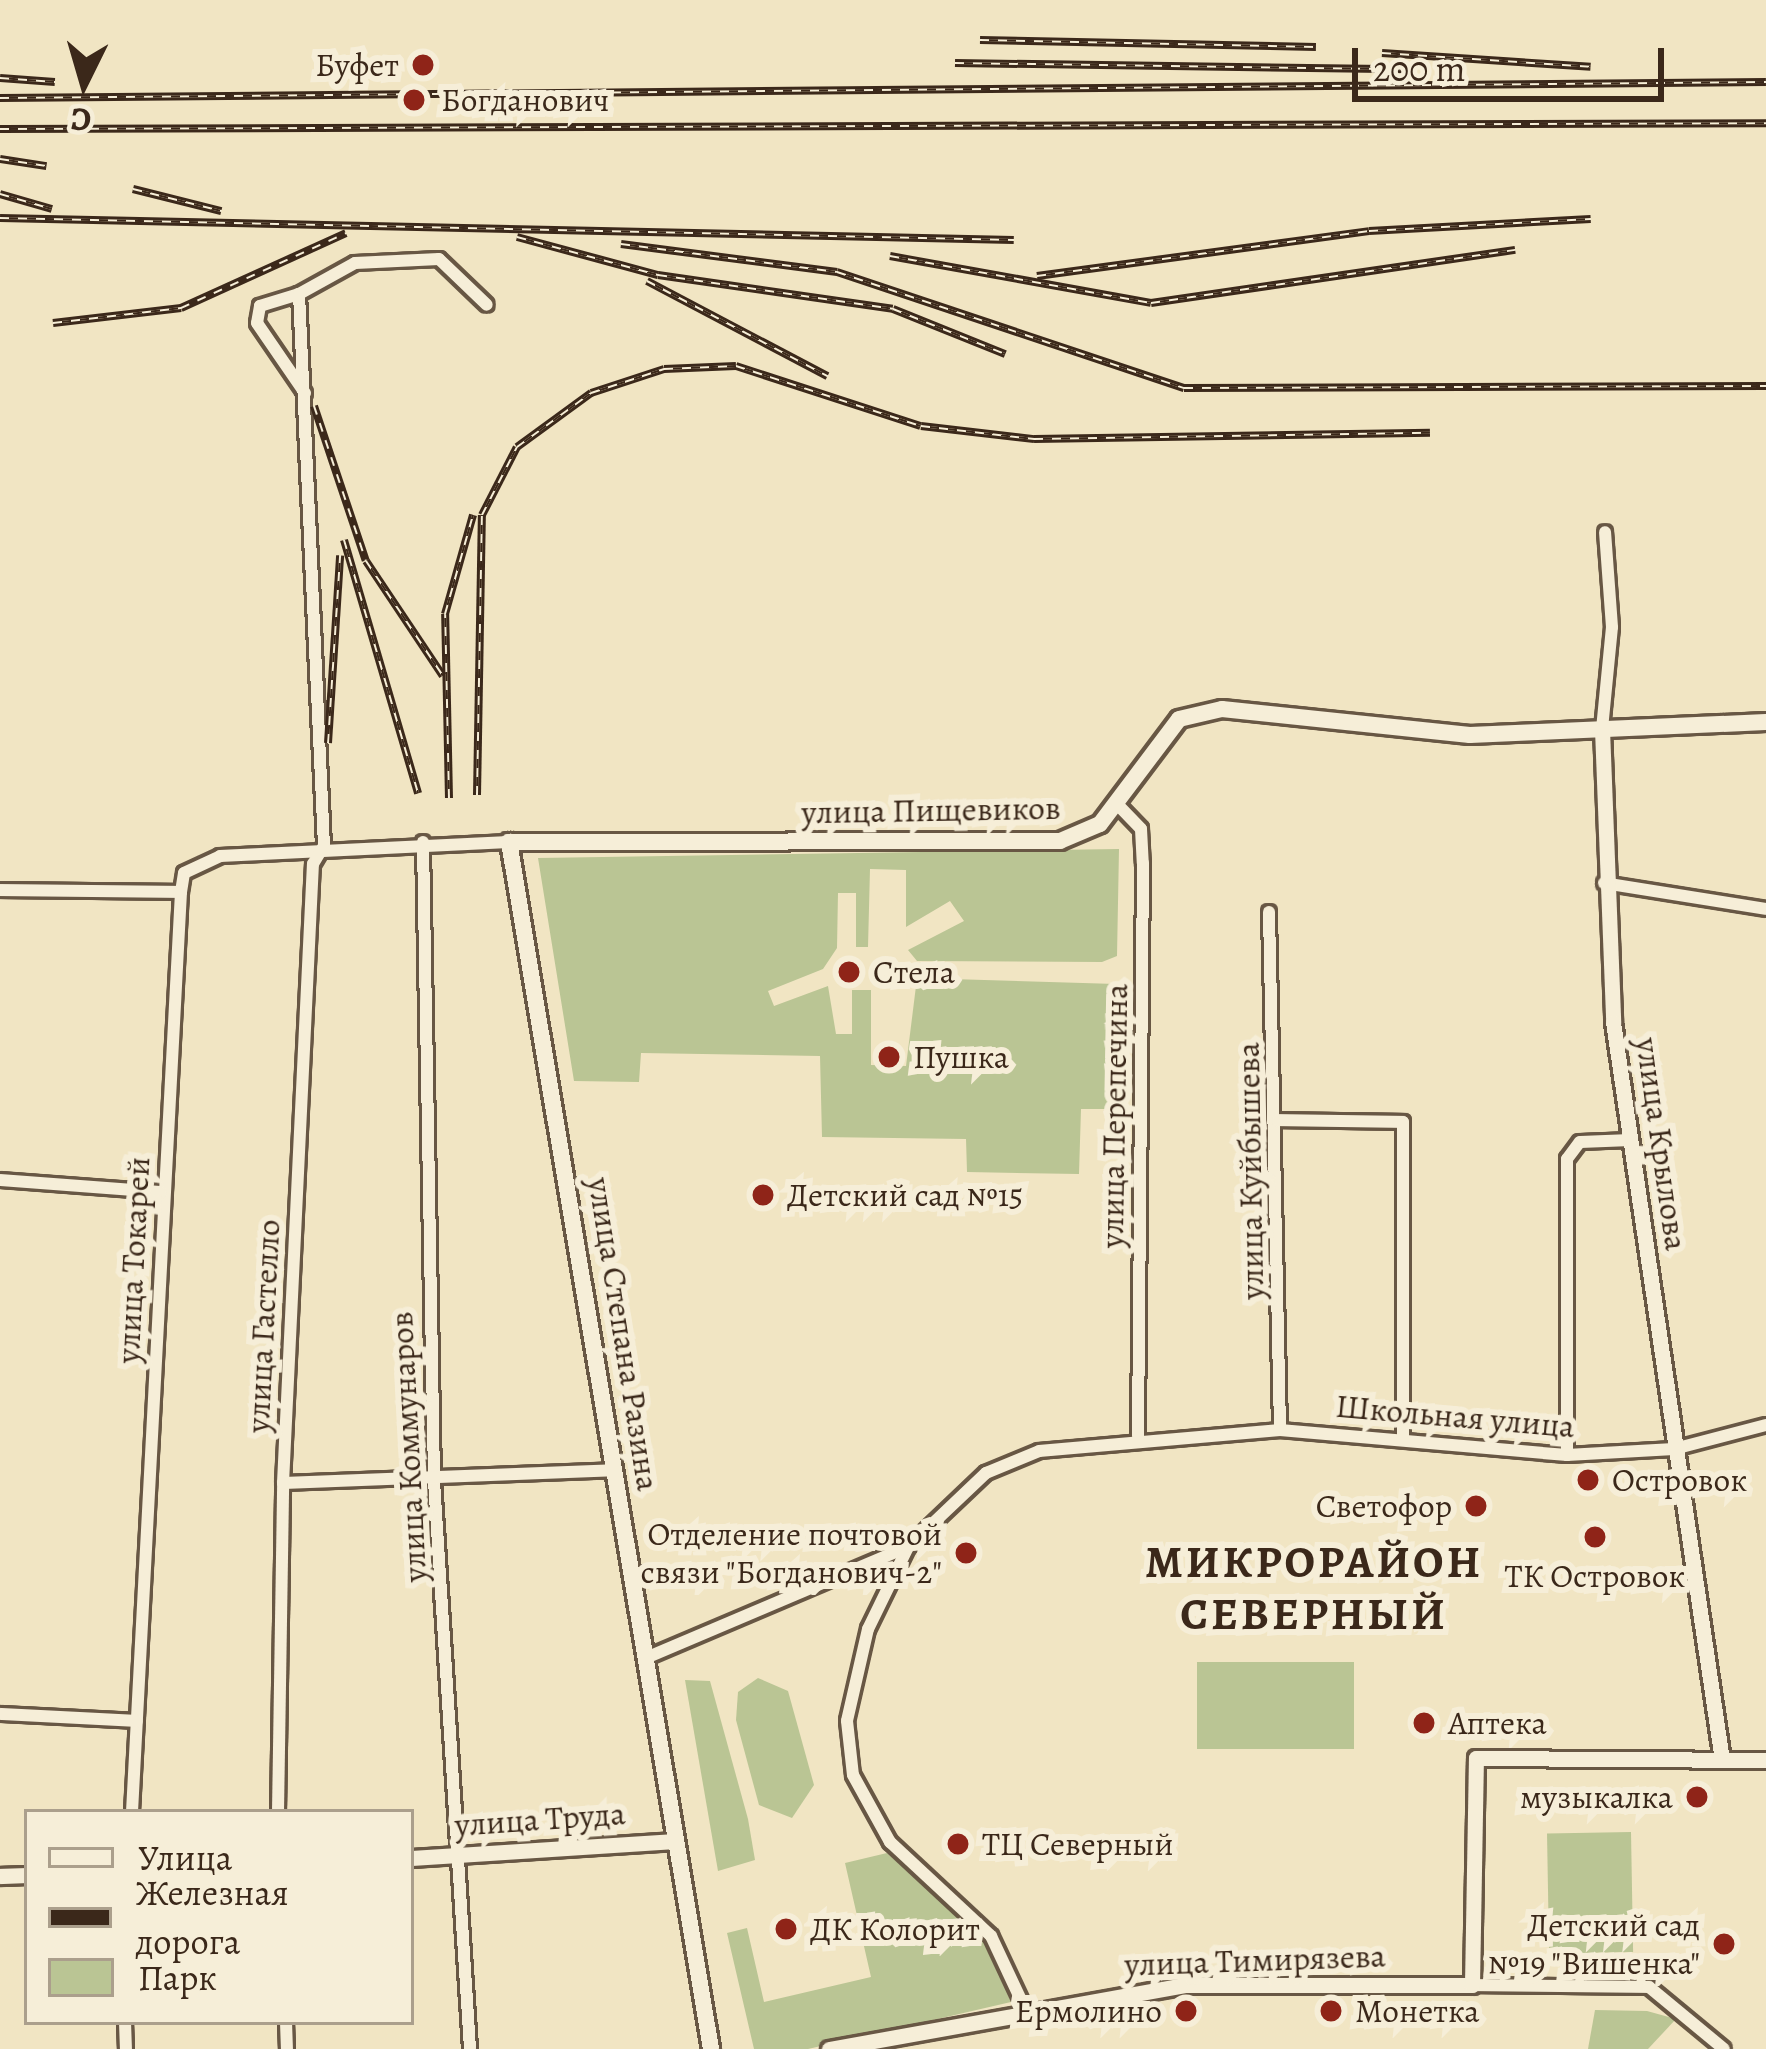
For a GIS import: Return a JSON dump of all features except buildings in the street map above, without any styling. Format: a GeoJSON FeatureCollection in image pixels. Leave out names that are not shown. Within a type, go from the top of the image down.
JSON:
{"type":"FeatureCollection","features":[{"type":"Feature","properties":{"kind":"main road","name":"улица Пищевиков"},"geometry":{"type":"LineString","coordinates":[[509,842],[1060,841],[1118,805],[1179,719],[1222,709],[1470,735],[1766,722]]}},
{"type":"Feature","properties":{"kind":"main road","name":"улица Степана Разина"},"geometry":{"type":"LineString","coordinates":[[509,842],[711,2049]]}},
{"type":"Feature","properties":{"kind":"street"},"geometry":{"type":"LineString","coordinates":[[304,393],[257,323],[260,306],[299,294],[355,263],[439,259],[488,305]]}},
{"type":"Feature","properties":{"kind":"street","name":"улица Гастелло"},"geometry":{"type":"LineString","coordinates":[[278,1809],[283,1483],[313,864],[324,846],[299,294]]}},
{"type":"Feature","properties":{"kind":"street","name":"улица Крылова"},"geometry":{"type":"LineString","coordinates":[[1605,532],[1612,627],[1602,729],[1604,883],[1631,1140],[1723,1760]]}},
{"type":"Feature","properties":{"kind":"street","name":"улица Перепечина"},"geometry":{"type":"LineString","coordinates":[[1118,805],[1142,829],[1138,1436]]}},
{"type":"Feature","properties":{"kind":"street","name":"улица Коммунаров"},"geometry":{"type":"LineString","coordinates":[[423,842],[434,1481],[454,1856],[470,2049]]}},
{"type":"Feature","properties":{"kind":"street","name":"улица Пищевиков"},"geometry":{"type":"LineString","coordinates":[[181,892],[184,873],[220,856],[324,846],[509,842]]}},
{"type":"Feature","properties":{"kind":"street"},"geometry":{"type":"LineString","coordinates":[[1604,883],[1766,909]]}},
{"type":"Feature","properties":{"kind":"street"},"geometry":{"type":"LineString","coordinates":[[0,890],[181,892]]}},
{"type":"Feature","properties":{"kind":"street","name":"улица Токарей"},"geometry":{"type":"LineString","coordinates":[[132,1809],[161,1192],[181,892]]}},
{"type":"Feature","properties":{"kind":"street","name":"улица Куйбышева"},"geometry":{"type":"LineString","coordinates":[[1269,912],[1278,1120],[1280,1430]]}},
{"type":"Feature","properties":{"kind":"street"},"geometry":{"type":"LineString","coordinates":[[1278,1120],[1403,1122],[1403,1439]]}},
{"type":"Feature","properties":{"kind":"street"},"geometry":{"type":"LineString","coordinates":[[1567,1455],[1567,1159],[1580,1142],[1631,1140]]}},
{"type":"Feature","properties":{"kind":"street"},"geometry":{"type":"LineString","coordinates":[[0,1180],[161,1192]]}},
{"type":"Feature","properties":{"kind":"street","name":"Школьная улица"},"geometry":{"type":"LineString","coordinates":[[908,1547],[1004,1463],[1138,1436],[1280,1430],[1567,1455],[1674,1449],[1766,1426]]}},
{"type":"Feature","properties":{"kind":"street"},"geometry":{"type":"LineString","coordinates":[[283,1483],[434,1481],[614,1470]]}},
{"type":"Feature","properties":{"kind":"street"},"geometry":{"type":"LineString","coordinates":[[646,1658],[908,1547]]}},
{"type":"Feature","properties":{"kind":"street"},"geometry":{"type":"LineString","coordinates":[[908,1547],[868,1629],[848,1720],[854,1775],[890,1843],[991,1936],[1028,2013]]}},
{"type":"Feature","properties":{"kind":"street"},"geometry":{"type":"LineString","coordinates":[[0,1714],[137,1721]]}},
{"type":"Feature","properties":{"kind":"street"},"geometry":{"type":"LineString","coordinates":[[1724,2049],[1649,1987],[1472,1985],[1476,1758],[1766,1760]]}},
{"type":"Feature","properties":{"kind":"street","name":"улица Труда"},"geometry":{"type":"LineString","coordinates":[[414,1858],[675,1841]]}},
{"type":"Feature","properties":{"kind":"street","name":"улица Тимирязева"},"geometry":{"type":"LineString","coordinates":[[829,2049],[1184,1985],[1472,1985]]}},
{"type":"Feature","properties":{"kind":"green space"},"geometry":{"type":"Polygon","coordinates":[[[1119,849],[1117,956],[1102,962],[917,961],[908,950],[964,921],[950,901],[906,927],[906,870],[870,869],[868,947],[856,947],[856,893],[838,893],[837,948],[823,969],[768,991],[774,1006],[828,986],[836,1034],[852,1034],[852,990],[871,990],[871,1065],[906,1066],[917,978],[1116,984],[1115,1109],[1081,1109],[1079,1174],[967,1172],[966,1139],[822,1137],[820,1056],[641,1053],[639,1082],[574,1081],[538,858],[1119,849]]]}},
{"type":"Feature","properties":{"kind":"green space"},"geometry":{"type":"Polygon","coordinates":[[[1197,1662],[1354,1662],[1354,1749],[1197,1749],[1197,1662]]]}},
{"type":"Feature","properties":{"kind":"green space"},"geometry":{"type":"Polygon","coordinates":[[[758,1678],[788,1691],[814,1785],[792,1818],[759,1805],[736,1720],[738,1692],[758,1678]]]}},
{"type":"Feature","properties":{"kind":"green space"},"geometry":{"type":"Polygon","coordinates":[[[685,1680],[710,1681],[748,1819],[755,1860],[718,1871],[685,1680]]]}},
{"type":"Feature","properties":{"kind":"green space"},"geometry":{"type":"Polygon","coordinates":[[[1631,1832],[1633,1952],[1549,1953],[1547,1833],[1631,1832]]]}},
{"type":"Feature","properties":{"kind":"green space"},"geometry":{"type":"Polygon","coordinates":[[[887,1853],[986,1940],[1011,2002],[808,2049],[754,2049],[727,1933],[747,1928],[764,2002],[871,1977],[845,1863],[887,1853]]]}},
{"type":"Feature","properties":{"kind":"green space"},"geometry":{"type":"Polygon","coordinates":[[[1595,2010],[1647,2011],[1676,2019],[1648,2049],[1588,2049],[1595,2010]]]}},
{"type":"Feature","properties":{"kind":"railway"},"geometry":{"type":"LineString","coordinates":[[980,40],[1316,47]]}},
{"type":"Feature","properties":{"kind":"railway"},"geometry":{"type":"LineString","coordinates":[[1382,53],[1591,67]]}},
{"type":"Feature","properties":{"kind":"railway"},"geometry":{"type":"LineString","coordinates":[[955,63],[1404,69]]}},
{"type":"Feature","properties":{"kind":"railway"},"geometry":{"type":"LineString","coordinates":[[0,78],[55,82]]}},
{"type":"Feature","properties":{"kind":"railway"},"geometry":{"type":"LineString","coordinates":[[0,98],[1766,82]]}},
{"type":"Feature","properties":{"kind":"railway"},"geometry":{"type":"LineString","coordinates":[[0,129],[1766,123]]}},
{"type":"Feature","properties":{"kind":"railway"},"geometry":{"type":"LineString","coordinates":[[0,159],[46,166]]}},
{"type":"Feature","properties":{"kind":"railway"},"geometry":{"type":"LineString","coordinates":[[133,189],[221,211]]}},
{"type":"Feature","properties":{"kind":"railway"},"geometry":{"type":"LineString","coordinates":[[0,194],[52,209]]}},
{"type":"Feature","properties":{"kind":"railway"},"geometry":{"type":"LineString","coordinates":[[0,218],[1014,240]]}},
{"type":"Feature","properties":{"kind":"railway"},"geometry":{"type":"LineString","coordinates":[[1037,276],[1369,231],[1591,219]]}},
{"type":"Feature","properties":{"kind":"railway"},"geometry":{"type":"LineString","coordinates":[[53,323],[181,308],[346,233]]}},
{"type":"Feature","properties":{"kind":"railway"},"geometry":{"type":"LineString","coordinates":[[517,237],[658,275],[893,309],[1005,354]]}},
{"type":"Feature","properties":{"kind":"railway"},"geometry":{"type":"LineString","coordinates":[[621,244],[837,272],[1184,388],[1766,386]]}},
{"type":"Feature","properties":{"kind":"railway"},"geometry":{"type":"LineString","coordinates":[[890,256],[1151,303],[1515,250]]}},
{"type":"Feature","properties":{"kind":"railway"},"geometry":{"type":"LineString","coordinates":[[647,281],[827,376]]}},
{"type":"Feature","properties":{"kind":"railway"},"geometry":{"type":"LineString","coordinates":[[477,795],[482,515],[517,447],[591,393],[664,369],[736,366],[921,426],[1034,439],[1430,433]]}},
{"type":"Feature","properties":{"kind":"railway"},"geometry":{"type":"LineString","coordinates":[[314,406],[366,561],[443,676]]}},
{"type":"Feature","properties":{"kind":"railway"},"geometry":{"type":"LineString","coordinates":[[449,798],[445,614],[473,515]]}},
{"type":"Feature","properties":{"kind":"railway"},"geometry":{"type":"LineString","coordinates":[[344,540],[418,793]]}},
{"type":"Feature","properties":{"kind":"railway"},"geometry":{"type":"LineString","coordinates":[[328,743],[340,555]]}},
{"type":"Feature","properties":{"kind":"place","name":"Буфет"},"geometry":{"type":"Point","coordinates":[423,65]}},
{"type":"Feature","properties":{"kind":"place","name":"Богданович"},"geometry":{"type":"Point","coordinates":[414,100]}},
{"type":"Feature","properties":{"kind":"place","name":"Стела"},"geometry":{"type":"Point","coordinates":[849,972]}},
{"type":"Feature","properties":{"kind":"place","name":"Пушка"},"geometry":{"type":"Point","coordinates":[889,1057]}},
{"type":"Feature","properties":{"kind":"place","name":"Детский сад №15"},"geometry":{"type":"Point","coordinates":[763,1195]}},
{"type":"Feature","properties":{"kind":"place","name":"Островок"},"geometry":{"type":"Point","coordinates":[1588,1480]}},
{"type":"Feature","properties":{"kind":"place","name":"Светофор"},"geometry":{"type":"Point","coordinates":[1476,1506]}},
{"type":"Feature","properties":{"kind":"place","name":"ТК Островок"},"geometry":{"type":"Point","coordinates":[1595,1537]}},
{"type":"Feature","properties":{"kind":"place","name":"Отделение почтовой связи \"Богданович-2\""},"geometry":{"type":"Point","coordinates":[966,1553]}},
{"type":"Feature","properties":{"kind":"place","name":"Аптека"},"geometry":{"type":"Point","coordinates":[1424,1723]}},
{"type":"Feature","properties":{"kind":"place","name":"музыкалка"},"geometry":{"type":"Point","coordinates":[1697,1797]}},
{"type":"Feature","properties":{"kind":"place","name":"ТЦ Северный"},"geometry":{"type":"Point","coordinates":[958,1844]}},
{"type":"Feature","properties":{"kind":"place","name":"ДК Колорит"},"geometry":{"type":"Point","coordinates":[786,1929]}},
{"type":"Feature","properties":{"kind":"place","name":"Детский сад №19 \"Вишенка\""},"geometry":{"type":"Point","coordinates":[1724,1944]}},
{"type":"Feature","properties":{"kind":"place","name":"Ермолино"},"geometry":{"type":"Point","coordinates":[1186,2011]}},
{"type":"Feature","properties":{"kind":"place","name":"Монетка"},"geometry":{"type":"Point","coordinates":[1331,2011]}},
{"type":"Feature","properties":{"kind":"district","name":"МИКРОРАЙОН СЕВЕРНЫЙ"},"geometry":{"type":"Point","coordinates":[1314,1589]}}]}
